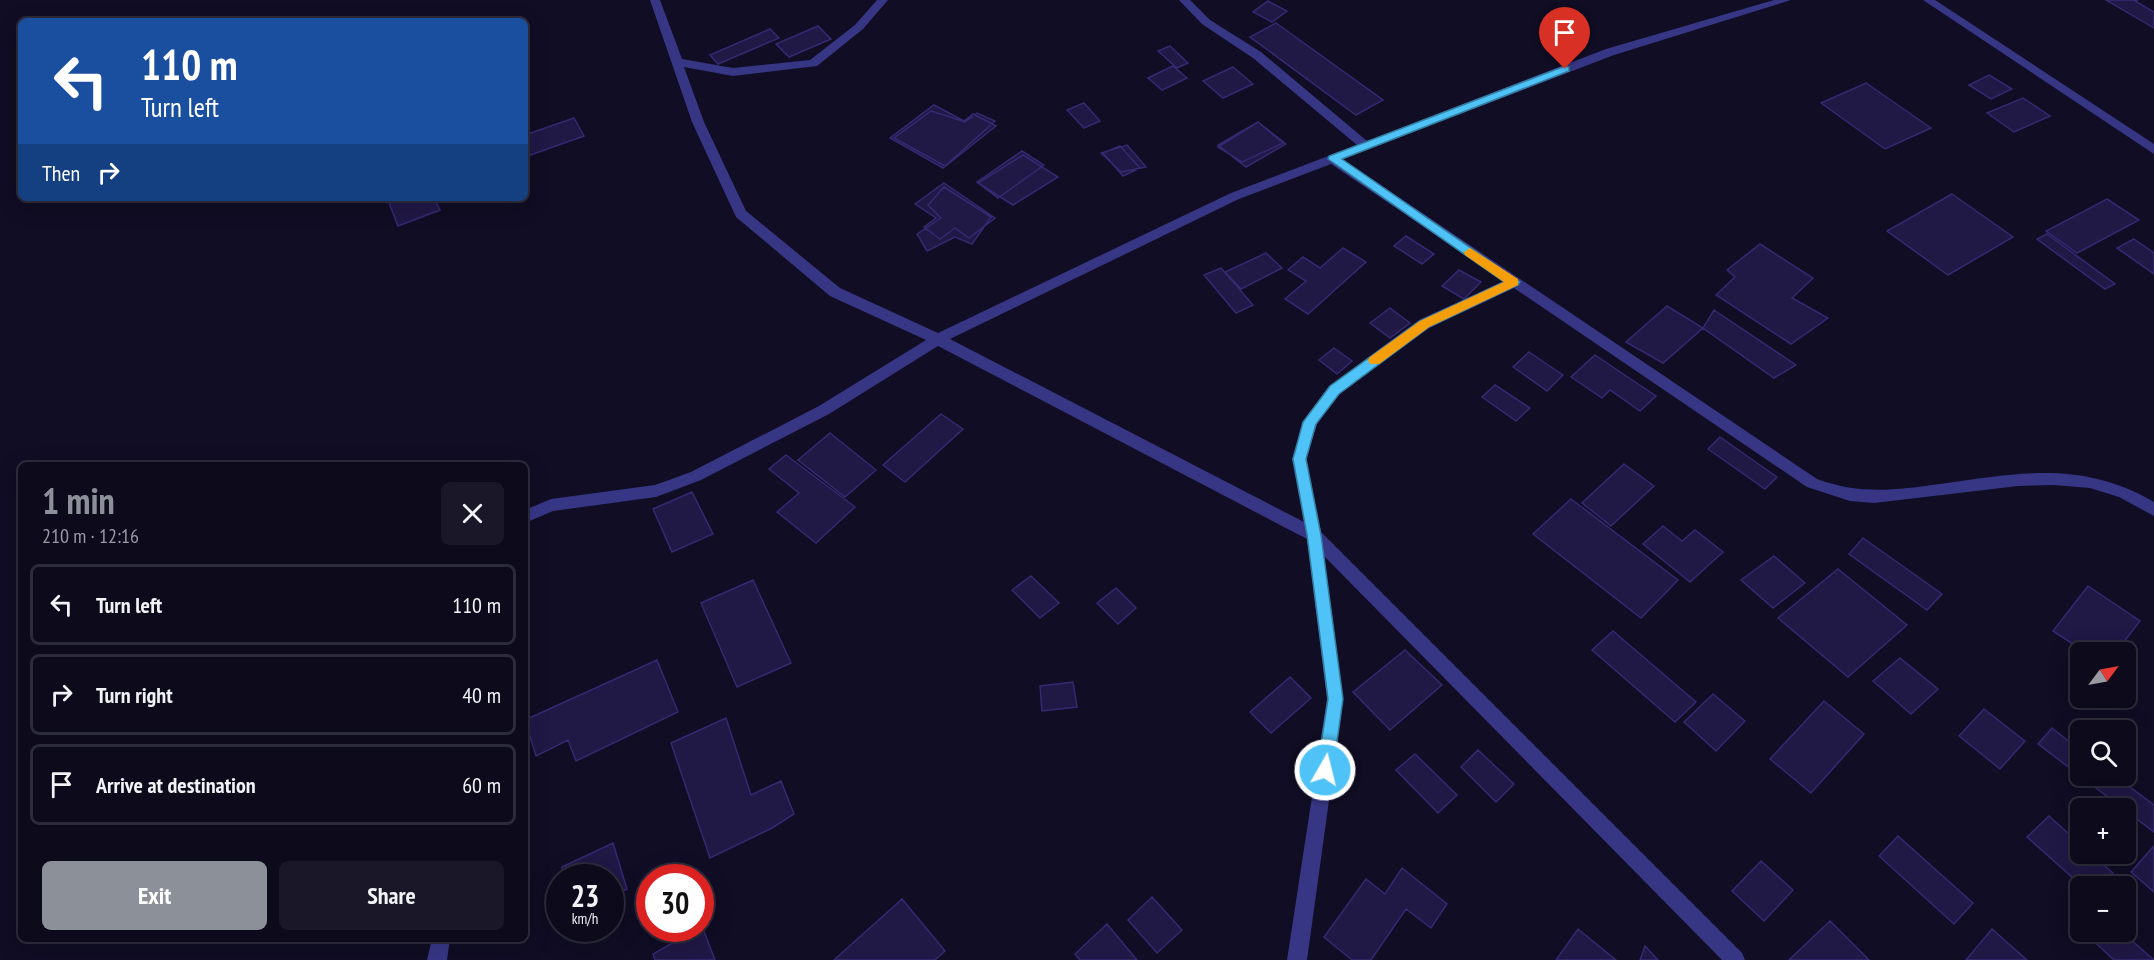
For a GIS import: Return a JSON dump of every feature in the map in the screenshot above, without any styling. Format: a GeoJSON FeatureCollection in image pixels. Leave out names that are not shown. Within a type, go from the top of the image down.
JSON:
{"type":"FeatureCollection","features":[{"type":"Feature","properties":{"kind":"street"},"geometry":{"type":"LineString","coordinates":[[655,0],[698,122],[741,214],[835,292],[938,339],[1314,535],[1735,960]]}},
{"type":"Feature","properties":{"kind":"street"},"geometry":{"type":"LineString","coordinates":[[678,62],[732,72],[813,63],[859,27],[883,0]]}},
{"type":"Feature","properties":{"kind":"street"},"geometry":{"type":"LineString","coordinates":[[1184,0],[1206,22],[1257,55],[1366,146]]}},
{"type":"Feature","properties":{"kind":"street"},"geometry":{"type":"LineString","coordinates":[[528,516],[560,504],[656,491],[696,476],[824,410],[938,339],[1235,196],[1610,52],[1786,0]]}},
{"type":"Feature","properties":{"kind":"street"},"geometry":{"type":"LineString","coordinates":[[1928,0],[2154,150]]}},
{"type":"Feature","properties":{"kind":"street"},"geometry":{"type":"LineString","coordinates":[[1333,159],[1812,483],[1872,497],[2037,478],[2077,480],[2107,487],[2146,504],[2154,510]]}},
{"type":"Feature","properties":{"kind":"street"},"geometry":{"type":"LineString","coordinates":[[1297,960],[1335,699],[1314,535],[1299,459],[1310,422],[1334,390],[1424,324],[1514,282]]}},
{"type":"Feature","properties":{"kind":"street"},"geometry":{"type":"LineString","coordinates":[[437,960],[440,942]]}},
{"type":"Feature","properties":{"kind":"building"},"geometry":{"type":"Polygon","coordinates":[[[2106,0],[2138,0],[2135,1],[2154,12],[2154,28],[2106,0]]]}},
{"type":"Feature","properties":{"kind":"building"},"geometry":{"type":"Polygon","coordinates":[[[1268,1],[1287,11],[1272,22],[1253,12],[1268,1]]]}},
{"type":"Feature","properties":{"kind":"building"},"geometry":{"type":"Polygon","coordinates":[[[1276,23],[1383,100],[1356,115],[1250,37],[1276,23]]]}},
{"type":"Feature","properties":{"kind":"building"},"geometry":{"type":"Polygon","coordinates":[[[818,26],[831,39],[789,57],[776,44],[818,26]]]}},
{"type":"Feature","properties":{"kind":"building"},"geometry":{"type":"Polygon","coordinates":[[[770,29],[779,38],[718,64],[710,55],[770,29]]]}},
{"type":"Feature","properties":{"kind":"building"},"geometry":{"type":"Polygon","coordinates":[[[1170,46],[1188,63],[1177,68],[1158,51],[1170,46]]]}},
{"type":"Feature","properties":{"kind":"building"},"geometry":{"type":"Polygon","coordinates":[[[1173,66],[1187,78],[1162,90],[1148,78],[1173,66]]]}},
{"type":"Feature","properties":{"kind":"building"},"geometry":{"type":"Polygon","coordinates":[[[1233,67],[1253,84],[1223,98],[1203,81],[1233,67]]]}},
{"type":"Feature","properties":{"kind":"building"},"geometry":{"type":"Polygon","coordinates":[[[1989,75],[2012,89],[1991,99],[1969,85],[1989,75]]]}},
{"type":"Feature","properties":{"kind":"building"},"geometry":{"type":"Polygon","coordinates":[[[1866,83],[1931,128],[1885,149],[1821,103],[1866,83]]]}},
{"type":"Feature","properties":{"kind":"building"},"geometry":{"type":"Polygon","coordinates":[[[2023,98],[2050,116],[2014,132],[1987,113],[2023,98]]]}},
{"type":"Feature","properties":{"kind":"building"},"geometry":{"type":"Polygon","coordinates":[[[1084,103],[1100,121],[1084,128],[1067,110],[1084,103]]]}},
{"type":"Feature","properties":{"kind":"building"},"geometry":{"type":"Polygon","coordinates":[[[934,105],[964,121],[973,114],[996,126],[943,168],[890,138],[934,105]]]}},
{"type":"Feature","properties":{"kind":"building"},"geometry":{"type":"Polygon","coordinates":[[[931,111],[965,122],[977,113],[995,121],[945,166],[894,138],[931,111]]]}},
{"type":"Feature","properties":{"kind":"building"},"geometry":{"type":"Polygon","coordinates":[[[574,118],[584,136],[528,156],[528,134],[574,118]]]}},
{"type":"Feature","properties":{"kind":"building"},"geometry":{"type":"Polygon","coordinates":[[[1258,122],[1286,144],[1246,167],[1218,145],[1258,122]]]}},
{"type":"Feature","properties":{"kind":"building"},"geometry":{"type":"Polygon","coordinates":[[[1258,122],[1283,143],[1242,162],[1218,147],[1258,122]]]}},
{"type":"Feature","properties":{"kind":"building"},"geometry":{"type":"Polygon","coordinates":[[[1127,145],[1146,167],[1121,172],[1101,153],[1127,145]]]}},
{"type":"Feature","properties":{"kind":"building"},"geometry":{"type":"Polygon","coordinates":[[[1120,146],[1140,168],[1123,176],[1103,153],[1120,146]]]}},
{"type":"Feature","properties":{"kind":"building"},"geometry":{"type":"Polygon","coordinates":[[[1022,151],[1044,165],[998,198],[977,182],[1022,151]]]}},
{"type":"Feature","properties":{"kind":"building"},"geometry":{"type":"Polygon","coordinates":[[[1023,155],[1058,177],[1013,205],[978,183],[1023,155]]]}},
{"type":"Feature","properties":{"kind":"building"},"geometry":{"type":"Polygon","coordinates":[[[944,183],[995,218],[969,238],[955,228],[940,239],[924,227],[936,218],[915,204],[944,183]]]}},
{"type":"Feature","properties":{"kind":"building"},"geometry":{"type":"Polygon","coordinates":[[[944,187],[991,217],[972,244],[955,237],[927,251],[917,234],[941,218],[928,205],[944,187]]]}},
{"type":"Feature","properties":{"kind":"building"},"geometry":{"type":"Polygon","coordinates":[[[1952,194],[2013,237],[1948,275],[1887,231],[1952,194]]]}},
{"type":"Feature","properties":{"kind":"building"},"geometry":{"type":"Polygon","coordinates":[[[2107,199],[2139,220],[2077,253],[2046,231],[2107,199]]]}},
{"type":"Feature","properties":{"kind":"building"},"geometry":{"type":"Polygon","coordinates":[[[436,201],[440,210],[398,226],[389,203],[436,201]]]}},
{"type":"Feature","properties":{"kind":"building"},"geometry":{"type":"Polygon","coordinates":[[[2047,234],[2115,284],[2105,289],[2037,239],[2047,234]]]}},
{"type":"Feature","properties":{"kind":"building"},"geometry":{"type":"Polygon","coordinates":[[[1406,236],[1434,254],[1422,264],[1394,246],[1406,236]]]}},
{"type":"Feature","properties":{"kind":"building"},"geometry":{"type":"Polygon","coordinates":[[[2134,239],[2154,253],[2154,274],[2117,248],[2134,239]]]}},
{"type":"Feature","properties":{"kind":"building"},"geometry":{"type":"Polygon","coordinates":[[[1760,244],[1813,278],[1792,298],[1828,318],[1791,344],[1716,295],[1735,277],[1727,270],[1760,244]]]}},
{"type":"Feature","properties":{"kind":"building"},"geometry":{"type":"Polygon","coordinates":[[[1343,248],[1366,262],[1308,314],[1285,299],[1306,281],[1288,270],[1303,257],[1320,268],[1343,248]]]}},
{"type":"Feature","properties":{"kind":"building"},"geometry":{"type":"Polygon","coordinates":[[[1266,253],[1282,268],[1241,289],[1225,272],[1266,253]]]}},
{"type":"Feature","properties":{"kind":"building"},"geometry":{"type":"Polygon","coordinates":[[[1221,268],[1253,305],[1236,313],[1204,275],[1221,268]]]}},
{"type":"Feature","properties":{"kind":"building"},"geometry":{"type":"Polygon","coordinates":[[[1459,270],[1481,282],[1464,299],[1442,286],[1459,270]]]}},
{"type":"Feature","properties":{"kind":"building"},"geometry":{"type":"Polygon","coordinates":[[[1667,306],[1703,328],[1663,363],[1626,342],[1667,306]]]}},
{"type":"Feature","properties":{"kind":"building"},"geometry":{"type":"Polygon","coordinates":[[[1390,308],[1410,323],[1390,338],[1370,323],[1390,308]]]}},
{"type":"Feature","properties":{"kind":"building"},"geometry":{"type":"Polygon","coordinates":[[[1714,310],[1796,365],[1774,378],[1703,328],[1714,310]]]}},
{"type":"Feature","properties":{"kind":"building"},"geometry":{"type":"Polygon","coordinates":[[[1334,348],[1352,361],[1337,374],[1319,360],[1334,348]]]}},
{"type":"Feature","properties":{"kind":"building"},"geometry":{"type":"Polygon","coordinates":[[[1529,352],[1563,375],[1547,391],[1513,367],[1529,352]]]}},
{"type":"Feature","properties":{"kind":"building"},"geometry":{"type":"Polygon","coordinates":[[[1595,355],[1656,396],[1640,411],[1610,390],[1602,398],[1571,377],[1595,355]]]}},
{"type":"Feature","properties":{"kind":"building"},"geometry":{"type":"Polygon","coordinates":[[[1495,385],[1530,408],[1516,421],[1482,397],[1495,385]]]}},
{"type":"Feature","properties":{"kind":"building"},"geometry":{"type":"Polygon","coordinates":[[[941,414],[963,429],[905,482],[883,465],[941,414]]]}},
{"type":"Feature","properties":{"kind":"building"},"geometry":{"type":"Polygon","coordinates":[[[830,433],[876,470],[845,497],[798,460],[830,433]]]}},
{"type":"Feature","properties":{"kind":"building"},"geometry":{"type":"Polygon","coordinates":[[[1720,437],[1777,477],[1765,489],[1708,449],[1720,437]]]}},
{"type":"Feature","properties":{"kind":"building"},"geometry":{"type":"Polygon","coordinates":[[[786,455],[855,507],[816,543],[777,512],[799,493],[769,469],[786,455]]]}},
{"type":"Feature","properties":{"kind":"building"},"geometry":{"type":"Polygon","coordinates":[[[1624,464],[1654,486],[1611,526],[1582,503],[1624,464]]]}},
{"type":"Feature","properties":{"kind":"building"},"geometry":{"type":"Polygon","coordinates":[[[692,492],[713,534],[672,552],[653,509],[692,492]]]}},
{"type":"Feature","properties":{"kind":"building"},"geometry":{"type":"Polygon","coordinates":[[[1571,499],[1678,580],[1641,618],[1533,534],[1571,499]]]}},
{"type":"Feature","properties":{"kind":"building"},"geometry":{"type":"Polygon","coordinates":[[[1663,526],[1682,541],[1695,530],[1723,552],[1690,582],[1643,544],[1663,526]]]}},
{"type":"Feature","properties":{"kind":"building"},"geometry":{"type":"Polygon","coordinates":[[[1863,538],[1942,594],[1927,610],[1849,554],[1863,538]]]}},
{"type":"Feature","properties":{"kind":"building"},"geometry":{"type":"Polygon","coordinates":[[[1774,556],[1805,583],[1773,608],[1741,580],[1774,556]]]}},
{"type":"Feature","properties":{"kind":"building"},"geometry":{"type":"Polygon","coordinates":[[[1838,569],[1907,625],[1848,677],[1778,618],[1838,569]]]}},
{"type":"Feature","properties":{"kind":"building"},"geometry":{"type":"Polygon","coordinates":[[[1031,576],[1059,603],[1040,618],[1012,590],[1031,576]]]}},
{"type":"Feature","properties":{"kind":"building"},"geometry":{"type":"Polygon","coordinates":[[[753,580],[791,663],[737,687],[701,603],[753,580]]]}},
{"type":"Feature","properties":{"kind":"building"},"geometry":{"type":"Polygon","coordinates":[[[2088,586],[2140,621],[2124,642],[2070,642],[2053,631],[2088,586]]]}},
{"type":"Feature","properties":{"kind":"building"},"geometry":{"type":"Polygon","coordinates":[[[1116,588],[1136,608],[1118,624],[1097,603],[1116,588]]]}},
{"type":"Feature","properties":{"kind":"building"},"geometry":{"type":"Polygon","coordinates":[[[1613,631],[1696,702],[1675,722],[1592,650],[1613,631]]]}},
{"type":"Feature","properties":{"kind":"building"},"geometry":{"type":"Polygon","coordinates":[[[1405,650],[1442,685],[1390,730],[1353,692],[1405,650]]]}},
{"type":"Feature","properties":{"kind":"building"},"geometry":{"type":"Polygon","coordinates":[[[1900,658],[1938,689],[1911,714],[1873,681],[1900,658]]]}},
{"type":"Feature","properties":{"kind":"building"},"geometry":{"type":"Polygon","coordinates":[[[657,660],[678,712],[576,761],[568,740],[536,756],[528,730],[528,719],[657,660]]]}},
{"type":"Feature","properties":{"kind":"building"},"geometry":{"type":"Polygon","coordinates":[[[1290,677],[1311,698],[1271,733],[1250,712],[1290,677]]]}},
{"type":"Feature","properties":{"kind":"building"},"geometry":{"type":"Polygon","coordinates":[[[1073,682],[1077,707],[1042,711],[1040,686],[1073,682]]]}},
{"type":"Feature","properties":{"kind":"building"},"geometry":{"type":"Polygon","coordinates":[[[1713,694],[1745,721],[1716,751],[1684,722],[1713,694]]]}},
{"type":"Feature","properties":{"kind":"building"},"geometry":{"type":"Polygon","coordinates":[[[1824,701],[1864,734],[1811,793],[1770,759],[1824,701]]]}},
{"type":"Feature","properties":{"kind":"building"},"geometry":{"type":"Polygon","coordinates":[[[1984,709],[2025,741],[2000,769],[1959,736],[1984,709]]]}},
{"type":"Feature","properties":{"kind":"building"},"geometry":{"type":"Polygon","coordinates":[[[726,718],[751,795],[781,781],[794,814],[772,828],[710,858],[671,743],[726,718]]]}},
{"type":"Feature","properties":{"kind":"building"},"geometry":{"type":"Polygon","coordinates":[[[2052,728],[2070,742],[2070,768],[2038,744],[2052,728]]]}},
{"type":"Feature","properties":{"kind":"building"},"geometry":{"type":"Polygon","coordinates":[[[1478,750],[1514,784],[1496,802],[1461,767],[1478,750]]]}},
{"type":"Feature","properties":{"kind":"building"},"geometry":{"type":"Polygon","coordinates":[[[1415,754],[1457,795],[1438,813],[1396,770],[1415,754]]]}},
{"type":"Feature","properties":{"kind":"building"},"geometry":{"type":"Polygon","coordinates":[[[2093,786],[2128,786],[2154,805],[2154,832],[2136,818],[2136,798],[2109,798],[2093,786]]]}},
{"type":"Feature","properties":{"kind":"building"},"geometry":{"type":"Polygon","coordinates":[[[2049,816],[2070,835],[2070,864],[2103,864],[2113,873],[2110,876],[2071,876],[2027,837],[2049,816]]]}},
{"type":"Feature","properties":{"kind":"building"},"geometry":{"type":"Polygon","coordinates":[[[1898,836],[1973,903],[1954,924],[1879,856],[1898,836]]]}},
{"type":"Feature","properties":{"kind":"building"},"geometry":{"type":"Polygon","coordinates":[[[613,843],[619,864],[568,864],[613,843]]]}},
{"type":"Feature","properties":{"kind":"building"},"geometry":{"type":"Polygon","coordinates":[[[2154,846],[2154,892],[2131,872],[2154,846]]]}},
{"type":"Feature","properties":{"kind":"building"},"geometry":{"type":"Polygon","coordinates":[[[1761,861],[1793,890],[1764,921],[1732,891],[1761,861]]]}},
{"type":"Feature","properties":{"kind":"building"},"geometry":{"type":"Polygon","coordinates":[[[1402,868],[1447,904],[1431,928],[1406,909],[1371,960],[1352,960],[1324,937],[1366,879],[1385,894],[1402,868]]]}},
{"type":"Feature","properties":{"kind":"building"},"geometry":{"type":"Polygon","coordinates":[[[1152,897],[1182,930],[1157,953],[1128,920],[1152,897]]]}},
{"type":"Feature","properties":{"kind":"building"},"geometry":{"type":"Polygon","coordinates":[[[902,899],[945,951],[935,960],[834,960],[902,899]]]}},
{"type":"Feature","properties":{"kind":"building"},"geometry":{"type":"Polygon","coordinates":[[[1830,921],[1869,960],[1789,960],[1830,921]]]}},
{"type":"Feature","properties":{"kind":"building"},"geometry":{"type":"Polygon","coordinates":[[[1107,924],[1137,960],[1080,960],[1075,954],[1107,924]]]}},
{"type":"Feature","properties":{"kind":"building"},"geometry":{"type":"Polygon","coordinates":[[[1578,929],[1616,960],[1556,960],[1578,929]]]}},
{"type":"Feature","properties":{"kind":"building"},"geometry":{"type":"Polygon","coordinates":[[[1992,929],[2027,960],[1966,960],[1992,929]]]}},
{"type":"Feature","properties":{"kind":"building"},"geometry":{"type":"Polygon","coordinates":[[[674,942],[708,942],[715,960],[655,960],[653,954],[674,942]]]}},
{"type":"Feature","properties":{"kind":"building"},"geometry":{"type":"Polygon","coordinates":[[[2095,942],[2133,942],[2154,960],[2114,960],[2095,942]]]}},
{"type":"Feature","properties":{"kind":"building"},"geometry":{"type":"Polygon","coordinates":[[[1645,946],[1658,960],[1640,960],[1645,946]]]}},
{"type":"Feature","properties":{"kind":"slow traffic"},"geometry":{"type":"LineString","coordinates":[[1374,360],[1424,324],[1514,282],[1470,252]]}},
{"type":"Feature","properties":{"kind":"route"},"geometry":{"type":"LineString","coordinates":[[1325,770],[1335,699],[1314,535],[1299,459],[1310,422],[1334,390],[1424,324],[1514,282],[1333,159],[1565,69]]}}]}
